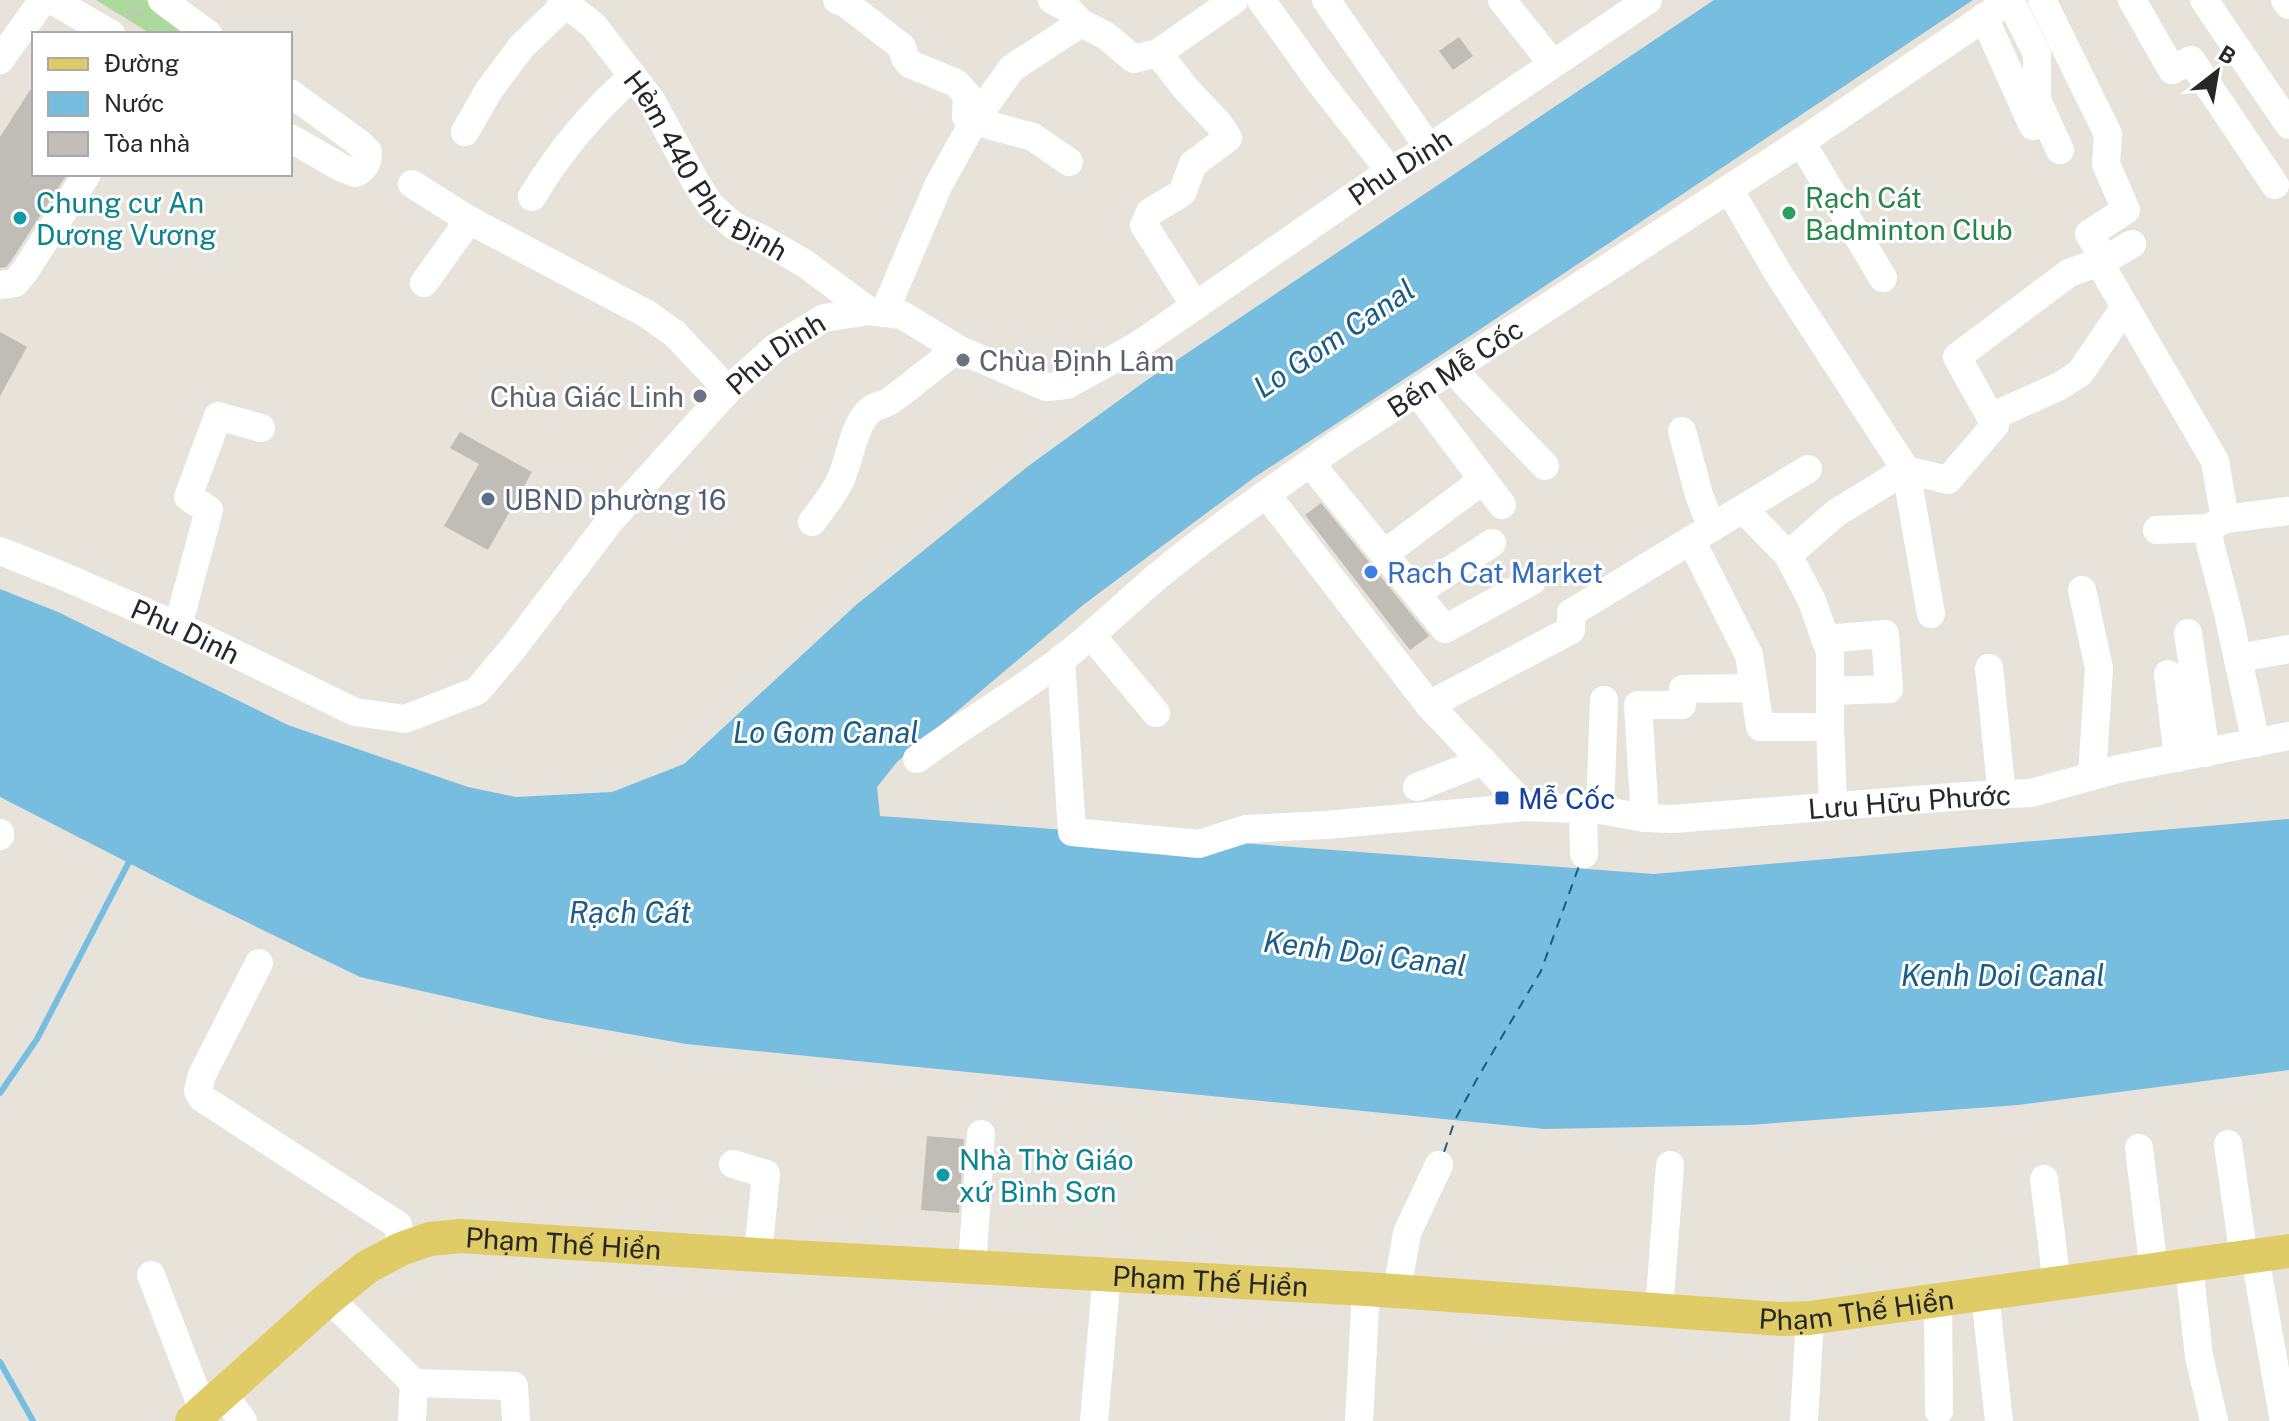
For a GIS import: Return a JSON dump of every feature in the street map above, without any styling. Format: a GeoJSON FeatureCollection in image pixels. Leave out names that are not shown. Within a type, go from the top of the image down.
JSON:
{"type":"FeatureCollection","features":[{"type":"Feature","properties":{"kind":"main road","name":"Phạm Thế Hiển"},"geometry":{"type":"LineString","coordinates":[[206,1408],[367,1267],[401,1249],[430,1239],[461,1236],[1382,1290],[1781,1319],[1985,1295],[2289,1251]]}},
{"type":"Feature","properties":{"kind":"street"},"geometry":{"type":"LineString","coordinates":[[0,60],[43,0]]}},
{"type":"Feature","properties":{"kind":"street"},"geometry":{"type":"LineString","coordinates":[[52,0],[118,28]]}},
{"type":"Feature","properties":{"kind":"street"},"geometry":{"type":"LineString","coordinates":[[837,0],[844,2],[902,47],[910,64],[956,83],[967,95],[966,116],[1033,137],[1069,162]]}},
{"type":"Feature","properties":{"kind":"street"},"geometry":{"type":"LineString","coordinates":[[1052,0],[1067,8],[1081,23],[1105,35],[1134,59],[1158,53],[1234,0]]}},
{"type":"Feature","properties":{"kind":"street"},"geometry":{"type":"LineString","coordinates":[[1261,0],[1319,81],[1390,171]]}},
{"type":"Feature","properties":{"kind":"street"},"geometry":{"type":"LineString","coordinates":[[1326,0],[1429,148]]}},
{"type":"Feature","properties":{"kind":"street"},"geometry":{"type":"LineString","coordinates":[[1502,0],[1552,63]]}},
{"type":"Feature","properties":{"kind":"street","name":"Phu Dinh"},"geometry":{"type":"LineString","coordinates":[[0,551],[178,626],[355,712],[405,719],[477,691],[610,521],[728,390],[775,348],[824,318],[876,312],[902,315],[958,349],[1046,387],[1067,385],[1137,346],[1390,171],[1648,0]]}},
{"type":"Feature","properties":{"kind":"street"},"geometry":{"type":"LineString","coordinates":[[1984,17],[2049,144],[2037,100],[2037,54],[2010,0]]}},
{"type":"Feature","properties":{"kind":"street","name":"Bến Mễ Cốc"},"geometry":{"type":"LineString","coordinates":[[917,759],[1061,659],[1160,575],[1310,463],[1801,142],[2010,0]]}},
{"type":"Feature","properties":{"kind":"street"},"geometry":{"type":"LineString","coordinates":[[2042,0],[2108,134],[2106,164],[2126,210],[2089,234],[2125,307],[2215,461],[2217,524],[2210,544],[2256,743]]}},
{"type":"Feature","properties":{"kind":"street"},"geometry":{"type":"LineString","coordinates":[[2132,0],[2172,70],[2191,60],[2275,185]]}},
{"type":"Feature","properties":{"kind":"street"},"geometry":{"type":"LineString","coordinates":[[2204,0],[2289,125]]}},
{"type":"Feature","properties":{"kind":"street"},"geometry":{"type":"LineString","coordinates":[[2285,0],[2289,5]]}},
{"type":"Feature","properties":{"kind":"street"},"geometry":{"type":"LineString","coordinates":[[465,132],[489,90],[522,46],[564,2]]}},
{"type":"Feature","properties":{"kind":"street","name":"Hẻm 440 Phú Định"},"geometry":{"type":"LineString","coordinates":[[564,2],[595,13],[651,100],[711,206],[734,226],[804,263],[876,312]]}},
{"type":"Feature","properties":{"kind":"street"},"geometry":{"type":"LineString","coordinates":[[154,9],[204,32]]}},
{"type":"Feature","properties":{"kind":"street"},"geometry":{"type":"LineString","coordinates":[[876,312],[974,121],[1012,68],[1081,23]]}},
{"type":"Feature","properties":{"kind":"street"},"geometry":{"type":"LineString","coordinates":[[1158,53],[1228,138],[1193,164],[1182,193],[1150,212],[1144,220],[1164,260],[1195,306]]}},
{"type":"Feature","properties":{"kind":"street"},"geometry":{"type":"LineString","coordinates":[[532,197],[552,162],[574,134],[596,109],[633,76]]}},
{"type":"Feature","properties":{"kind":"street"},"geometry":{"type":"LineString","coordinates":[[292,94],[359,143],[368,152],[368,160],[363,170],[355,173],[292,139]]}},
{"type":"Feature","properties":{"kind":"street"},"geometry":{"type":"LineString","coordinates":[[1801,142],[1883,278]]}},
{"type":"Feature","properties":{"kind":"street"},"geometry":{"type":"LineString","coordinates":[[0,285],[15,283],[25,271],[86,176]]}},
{"type":"Feature","properties":{"kind":"street"},"geometry":{"type":"LineString","coordinates":[[412,184],[469,220],[647,314],[675,334],[728,390]]}},
{"type":"Feature","properties":{"kind":"street"},"geometry":{"type":"LineString","coordinates":[[1729,189],[1778,273],[1906,470],[1931,614]]}},
{"type":"Feature","properties":{"kind":"street"},"geometry":{"type":"LineString","coordinates":[[424,283],[469,220]]}},
{"type":"Feature","properties":{"kind":"street"},"geometry":{"type":"LineString","coordinates":[[1788,555],[1836,513],[1906,470],[1948,480],[1995,425],[1957,357],[2069,273],[2102,261],[2132,244]]}},
{"type":"Feature","properties":{"kind":"street"},"geometry":{"type":"LineString","coordinates":[[1991,417],[2060,386],[2080,373],[2125,307]]}},
{"type":"Feature","properties":{"kind":"street"},"geometry":{"type":"LineString","coordinates":[[812,522],[840,481],[862,420],[871,409],[892,401],[958,349]]}},
{"type":"Feature","properties":{"kind":"street"},"geometry":{"type":"LineString","coordinates":[[1452,369],[1545,466]]}},
{"type":"Feature","properties":{"kind":"street"},"geometry":{"type":"LineString","coordinates":[[1417,392],[1502,505]]}},
{"type":"Feature","properties":{"kind":"street"},"geometry":{"type":"LineString","coordinates":[[178,626],[209,510],[188,497],[218,416],[261,428]]}},
{"type":"Feature","properties":{"kind":"street"},"geometry":{"type":"LineString","coordinates":[[1682,431],[1699,495],[1701,534],[1749,655],[1760,727],[1830,727]]}},
{"type":"Feature","properties":{"kind":"street"},"geometry":{"type":"LineString","coordinates":[[1310,463],[1445,629],[1532,581]]}},
{"type":"Feature","properties":{"kind":"street"},"geometry":{"type":"LineString","coordinates":[[1429,705],[1571,630],[1571,613],[1808,469]]}},
{"type":"Feature","properties":{"kind":"street"},"geometry":{"type":"LineString","coordinates":[[1384,554],[1483,480]]}},
{"type":"Feature","properties":{"kind":"street"},"geometry":{"type":"LineString","coordinates":[[1266,494],[1429,705],[1526,807]]}},
{"type":"Feature","properties":{"kind":"street"},"geometry":{"type":"LineString","coordinates":[[1743,509],[1788,555],[1812,601],[1830,652],[1833,806]]}},
{"type":"Feature","properties":{"kind":"street"},"geometry":{"type":"LineString","coordinates":[[2157,530],[2217,524],[2289,511]]}},
{"type":"Feature","properties":{"kind":"street"},"geometry":{"type":"LineString","coordinates":[[1416,593],[1492,543]]}},
{"type":"Feature","properties":{"kind":"street"},"geometry":{"type":"LineString","coordinates":[[2082,590],[2099,668],[2092,776]]}},
{"type":"Feature","properties":{"kind":"street"},"geometry":{"type":"LineString","coordinates":[[2188,633],[2192,755]]}},
{"type":"Feature","properties":{"kind":"street"},"geometry":{"type":"LineString","coordinates":[[1825,639],[1885,634],[1889,689],[1830,691]]}},
{"type":"Feature","properties":{"kind":"street"},"geometry":{"type":"LineString","coordinates":[[1091,635],[1156,713]]}},
{"type":"Feature","properties":{"kind":"street"},"geometry":{"type":"LineString","coordinates":[[2238,658],[2289,649]]}},
{"type":"Feature","properties":{"kind":"street","name":"Lưu Hữu Phước"},"geometry":{"type":"LineString","coordinates":[[1061,659],[1072,832],[1199,844],[1246,829],[1526,807],[1673,819],[2031,793],[2092,776],[2289,736]]}},
{"type":"Feature","properties":{"kind":"street"},"geometry":{"type":"LineString","coordinates":[[1989,668],[2002,795]]}},
{"type":"Feature","properties":{"kind":"street"},"geometry":{"type":"LineString","coordinates":[[2168,674],[2192,755]]}},
{"type":"Feature","properties":{"kind":"street"},"geometry":{"type":"LineString","coordinates":[[1645,818],[1638,705],[1682,705],[1683,689],[1754,688]]}},
{"type":"Feature","properties":{"kind":"street"},"geometry":{"type":"LineString","coordinates":[[1584,854],[1604,700]]}},
{"type":"Feature","properties":{"kind":"street"},"geometry":{"type":"LineString","coordinates":[[1417,787],[1483,761]]}},
{"type":"Feature","properties":{"kind":"street"},"geometry":{"type":"LineString","coordinates":[[259,963],[202,1075],[198,1091],[202,1098],[398,1225],[401,1249]]}},
{"type":"Feature","properties":{"kind":"street"},"geometry":{"type":"LineString","coordinates":[[972,1267],[981,1134]]}},
{"type":"Feature","properties":{"kind":"street"},"geometry":{"type":"LineString","coordinates":[[2228,1144],[2284,1421]]}},
{"type":"Feature","properties":{"kind":"street"},"geometry":{"type":"LineString","coordinates":[[2139,1148],[2154,1271]]}},
{"type":"Feature","properties":{"kind":"street"},"geometry":{"type":"LineString","coordinates":[[733,1164],[766,1174],[758,1255]]}},
{"type":"Feature","properties":{"kind":"street"},"geometry":{"type":"LineString","coordinates":[[1359,1421],[1382,1290],[1439,1165]]}},
{"type":"Feature","properties":{"kind":"street"},"geometry":{"type":"LineString","coordinates":[[1659,1311],[1670,1165]]}},
{"type":"Feature","properties":{"kind":"street"},"geometry":{"type":"LineString","coordinates":[[2044,1179],[2057,1284]]}},
{"type":"Feature","properties":{"kind":"street"},"geometry":{"type":"LineString","coordinates":[[2189,1266],[2199,1356],[2214,1421]]}},
{"type":"Feature","properties":{"kind":"street"},"geometry":{"type":"LineString","coordinates":[[1094,1421],[1107,1273]]}},
{"type":"Feature","properties":{"kind":"street"},"geometry":{"type":"LineString","coordinates":[[151,1275],[206,1408],[243,1421]]}},
{"type":"Feature","properties":{"kind":"street"},"geometry":{"type":"LineString","coordinates":[[1985,1295],[1999,1421]]}},
{"type":"Feature","properties":{"kind":"street"},"geometry":{"type":"LineString","coordinates":[[329,1298],[414,1383],[514,1386],[516,1421]]}},
{"type":"Feature","properties":{"kind":"street"},"geometry":{"type":"LineString","coordinates":[[1938,1301],[1939,1411]]}},
{"type":"Feature","properties":{"kind":"street"},"geometry":{"type":"LineString","coordinates":[[1804,1421],[1810,1318]]}},
{"type":"Feature","properties":{"kind":"street"},"geometry":{"type":"LineString","coordinates":[[412,1421],[414,1383]]}},
{"type":"Feature","properties":{"kind":"path"},"geometry":{"type":"LineString","coordinates":[[118,28],[133,9],[154,9]]}},
{"type":"Feature","properties":{"kind":"green space"},"geometry":{"type":"Polygon","coordinates":[[[96,0],[146,0],[192,32],[148,32],[96,0]]]}},
{"type":"Feature","properties":{"kind":"water"},"geometry":{"type":"Polygon","coordinates":[[[1714,0],[1973,0],[1255,477],[1083,605],[897,762],[877,787],[880,816],[1654,874],[2289,819],[2289,1070],[2018,1105],[1749,1125],[1544,1129],[686,1044],[550,1020],[360,977],[0,797],[0,589],[58,612],[288,725],[468,787],[516,797],[612,792],[684,764],[856,605],[1027,467],[1147,380],[1714,0]]]}},
{"type":"Feature","properties":{"kind":"building"},"geometry":{"type":"Polygon","coordinates":[[[1459,37],[1473,56],[1453,70],[1439,51],[1459,37]]]}},
{"type":"Feature","properties":{"kind":"building","name":"Chung cư An Dương Vương"},"geometry":{"type":"Polygon","coordinates":[[[32,87],[32,176],[66,176],[11,261],[0,268],[0,137],[32,87]]]}},
{"type":"Feature","properties":{"kind":"building"},"geometry":{"type":"Polygon","coordinates":[[[0,332],[27,347],[0,396],[0,332]]]}},
{"type":"Feature","properties":{"kind":"building","name":"UBND phường 16"},"geometry":{"type":"Polygon","coordinates":[[[460,432],[532,472],[488,550],[444,526],[479,464],[450,448],[460,432]]]}},
{"type":"Feature","properties":{"kind":"building","name":"Rach Cat Market"},"geometry":{"type":"Polygon","coordinates":[[[1321,503],[1429,636],[1410,650],[1305,515],[1321,503]]]}},
{"type":"Feature","properties":{"kind":"building","name":"Nhà Thờ Giáo xứ Bình Sơn"},"geometry":{"type":"Polygon","coordinates":[[[927,1136],[964,1139],[959,1213],[921,1210],[927,1136]]]}},
{"type":"Feature","properties":{"kind":"waterway"},"geometry":{"type":"LineString","coordinates":[[0,1093],[37,1039],[132,856]]}},
{"type":"Feature","properties":{"kind":"waterway"},"geometry":{"type":"LineString","coordinates":[[0,1362],[33,1421]]}},
{"type":"Feature","properties":{"kind":"ferry route"},"geometry":{"type":"LineString","coordinates":[[1444,1152],[1455,1120],[1478,1077],[1541,971],[1579,866]]}},
{"type":"Feature","properties":{"kind":"place","name":"Rạch Cát Badminton Club"},"geometry":{"type":"Point","coordinates":[1789,213]}},
{"type":"Feature","properties":{"kind":"place","name":"Chung cư An Dương Vương"},"geometry":{"type":"Point","coordinates":[20,218]}},
{"type":"Feature","properties":{"kind":"place","name":"Chùa Định Lâm"},"geometry":{"type":"Point","coordinates":[963,360]}},
{"type":"Feature","properties":{"kind":"place","name":"Chùa Giác Linh"},"geometry":{"type":"Point","coordinates":[700,396]}},
{"type":"Feature","properties":{"kind":"place","name":"UBND phường 16"},"geometry":{"type":"Point","coordinates":[488,499]}},
{"type":"Feature","properties":{"kind":"place","name":"Rach Cat Market"},"geometry":{"type":"Point","coordinates":[1371,572]}},
{"type":"Feature","properties":{"kind":"place","name":"Mễ Cốc"},"geometry":{"type":"Point","coordinates":[1502,798]}},
{"type":"Feature","properties":{"kind":"place","name":"Nhà Thờ Giáo xứ Bình Sơn"},"geometry":{"type":"Point","coordinates":[943,1175]}},
{"type":"Feature","properties":{"kind":"water label","name":"Lo Gom Canal"},"geometry":{"type":"Point","coordinates":[1334,338]}},
{"type":"Feature","properties":{"kind":"water label","name":"Lo Gom Canal"},"geometry":{"type":"Point","coordinates":[826,732]}},
{"type":"Feature","properties":{"kind":"water label","name":"Rạch Cát"},"geometry":{"type":"Point","coordinates":[630,912]}},
{"type":"Feature","properties":{"kind":"water label","name":"Kenh Doi Canal"},"geometry":{"type":"Point","coordinates":[1365,953]}},
{"type":"Feature","properties":{"kind":"water label","name":"Kenh Doi Canal"},"geometry":{"type":"Point","coordinates":[2003,975]}}]}
